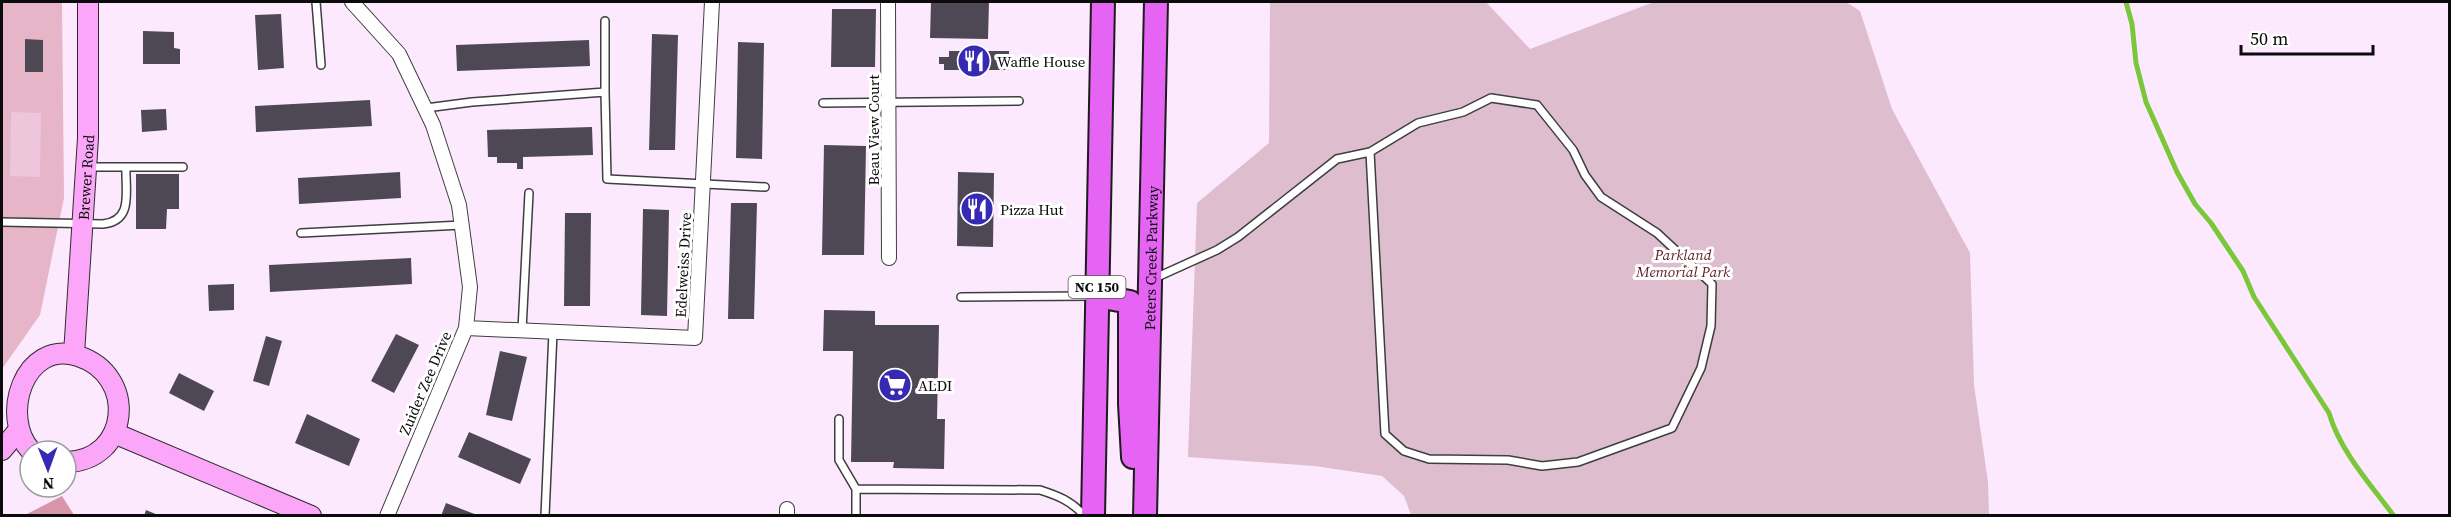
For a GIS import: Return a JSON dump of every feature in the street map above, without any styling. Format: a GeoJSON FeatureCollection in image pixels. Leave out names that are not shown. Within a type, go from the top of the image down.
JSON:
{"type":"FeatureCollection","features":[{"type":"Feature","properties":{"kind":"main road","name":"NC 150"},"geometry":{"type":"LineString","coordinates":[[1093,516],[1103,2]]}},
{"type":"Feature","properties":{"kind":"main road","name":"Peters Creek Parkway"},"geometry":{"type":"LineString","coordinates":[[1145,516],[1156,2]]}},
{"type":"Feature","properties":{"kind":"main road"},"geometry":{"type":"LineString","coordinates":[[1097,296],[1130,303],[1130,404],[1137,516]]}},
{"type":"Feature","properties":{"kind":"street","name":"Brewer Road"},"geometry":{"type":"LineString","coordinates":[[74,354],[88,138],[88,2]]}},
{"type":"Feature","properties":{"kind":"street","name":"Zuider Zee Drive"},"geometry":{"type":"LineString","coordinates":[[352,2],[399,54],[434,125],[459,205],[470,287],[466,328],[387,516]]}},
{"type":"Feature","properties":{"kind":"street","name":"Edelweiss Drive"},"geometry":{"type":"LineString","coordinates":[[466,328],[695,338],[712,2]]}},
{"type":"Feature","properties":{"kind":"street","name":"Beau View Court"},"geometry":{"type":"LineString","coordinates":[[888,2],[889,258]]}},
{"type":"Feature","properties":{"kind":"street"},"geometry":{"type":"LineString","coordinates":[[21,439],[10,417],[11,400],[16,383],[26,369],[40,359],[57,354],[74,354],[90,360],[104,370],[114,384],[119,400],[119,417],[114,433],[104,447],[90,457],[78,460]]}},
{"type":"Feature","properties":{"kind":"street"},"geometry":{"type":"LineString","coordinates":[[2,450],[16,433]]}},
{"type":"Feature","properties":{"kind":"street"},"geometry":{"type":"LineString","coordinates":[[114,433],[311,516]]}},
{"type":"Feature","properties":{"kind":"lane"},"geometry":{"type":"LineString","coordinates":[[316,2],[321,65]]}},
{"type":"Feature","properties":{"kind":"lane"},"geometry":{"type":"LineString","coordinates":[[605,21],[607,179],[765,187]]}},
{"type":"Feature","properties":{"kind":"lane"},"geometry":{"type":"LineString","coordinates":[[426,108],[472,102],[605,92]]}},
{"type":"Feature","properties":{"kind":"lane"},"geometry":{"type":"LineString","coordinates":[[1150,281],[1238,237],[1337,159],[1370,152],[1418,123],[1463,112],[1491,98],[1538,105],[1573,150],[1585,176],[1601,197],[1657,233],[1712,284],[1711,326],[1701,368],[1672,428],[1578,462],[1542,466],[1508,460],[1429,459],[1404,451],[1385,434],[1370,152]]}},
{"type":"Feature","properties":{"kind":"lane"},"geometry":{"type":"LineString","coordinates":[[823,103],[1019,101]]}},
{"type":"Feature","properties":{"kind":"lane"},"geometry":{"type":"LineString","coordinates":[[86,167],[183,167]]}},
{"type":"Feature","properties":{"kind":"lane"},"geometry":{"type":"LineString","coordinates":[[2,222],[111,224],[122,217],[125,209],[126,167]]}},
{"type":"Feature","properties":{"kind":"lane"},"geometry":{"type":"LineString","coordinates":[[522,330],[529,193]]}},
{"type":"Feature","properties":{"kind":"lane"},"geometry":{"type":"LineString","coordinates":[[301,233],[462,225]]}},
{"type":"Feature","properties":{"kind":"lane"},"geometry":{"type":"LineString","coordinates":[[961,297],[1097,296]]}},
{"type":"Feature","properties":{"kind":"lane"},"geometry":{"type":"LineString","coordinates":[[545,516],[553,332]]}},
{"type":"Feature","properties":{"kind":"lane"},"geometry":{"type":"LineString","coordinates":[[838,419],[839,460],[856,489],[856,516]]}},
{"type":"Feature","properties":{"kind":"lane"},"geometry":{"type":"LineString","coordinates":[[856,489],[1040,490],[1062,497],[1074,504],[1085,516]]}},
{"type":"Feature","properties":{"kind":"shaded area"},"geometry":{"type":"Polygon","coordinates":[[[2,2],[62,2],[64,198],[40,315],[2,369],[2,2]]]}},
{"type":"Feature","properties":{"kind":"shaded area"},"geometry":{"type":"Polygon","coordinates":[[[11,112],[41,113],[40,177],[10,176],[11,112]]]}},
{"type":"Feature","properties":{"kind":"shaded area"},"geometry":{"type":"Polygon","coordinates":[[[56,499],[64,499],[74,515],[25,515],[56,499]]]}},
{"type":"Feature","properties":{"kind":"green space","name":"Parkland Memorial Park"},"geometry":{"type":"Polygon","coordinates":[[[1270,2],[1486,2],[1530,49],[1654,2],[1846,2],[1860,11],[1892,109],[1970,253],[1974,385],[1988,482],[1989,515],[1411,515],[1404,496],[1382,476],[1315,466],[1188,457],[1197,203],[1269,143],[1270,2]]]}},
{"type":"Feature","properties":{"kind":"building"},"geometry":{"type":"Polygon","coordinates":[[[931,2],[989,2],[988,39],[930,38],[931,2]]]}},
{"type":"Feature","properties":{"kind":"building"},"geometry":{"type":"Polygon","coordinates":[[[832,9],[876,9],[875,67],[831,67],[832,9]]]}},
{"type":"Feature","properties":{"kind":"building"},"geometry":{"type":"Polygon","coordinates":[[[281,14],[284,68],[258,70],[255,15],[281,14]]]}},
{"type":"Feature","properties":{"kind":"building"},"geometry":{"type":"Polygon","coordinates":[[[143,31],[174,32],[174,48],[180,49],[180,64],[143,64],[143,31]]]}},
{"type":"Feature","properties":{"kind":"building"},"geometry":{"type":"Polygon","coordinates":[[[652,34],[678,35],[675,150],[649,150],[652,34]]]}},
{"type":"Feature","properties":{"kind":"building"},"geometry":{"type":"Polygon","coordinates":[[[25,39],[43,40],[43,72],[25,72],[25,39]]]}},
{"type":"Feature","properties":{"kind":"building"},"geometry":{"type":"Polygon","coordinates":[[[589,40],[590,66],[457,71],[456,45],[589,40]]]}},
{"type":"Feature","properties":{"kind":"building"},"geometry":{"type":"Polygon","coordinates":[[[738,42],[764,43],[762,159],[736,158],[738,42]]]}},
{"type":"Feature","properties":{"kind":"building","name":"Waffle House"},"geometry":{"type":"Polygon","coordinates":[[[949,51],[1009,51],[1009,70],[944,70],[944,64],[939,64],[939,57],[949,57],[949,51]]]}},
{"type":"Feature","properties":{"kind":"building"},"geometry":{"type":"Polygon","coordinates":[[[370,100],[372,126],[256,132],[255,106],[370,100]]]}},
{"type":"Feature","properties":{"kind":"building"},"geometry":{"type":"Polygon","coordinates":[[[166,109],[167,130],[142,132],[141,110],[166,109]]]}},
{"type":"Feature","properties":{"kind":"building"},"geometry":{"type":"Polygon","coordinates":[[[592,127],[593,155],[523,157],[523,169],[517,169],[517,163],[497,163],[497,157],[488,157],[487,130],[592,127]]]}},
{"type":"Feature","properties":{"kind":"building"},"geometry":{"type":"Polygon","coordinates":[[[824,145],[866,146],[864,255],[822,255],[824,145]]]}},
{"type":"Feature","properties":{"kind":"building"},"geometry":{"type":"Polygon","coordinates":[[[400,172],[401,198],[299,204],[298,178],[400,172]]]}},
{"type":"Feature","properties":{"kind":"building"},"geometry":{"type":"Polygon","coordinates":[[[958,172],[994,173],[993,247],[957,246],[958,172]]]}},
{"type":"Feature","properties":{"kind":"building"},"geometry":{"type":"Polygon","coordinates":[[[136,174],[179,174],[179,209],[167,209],[166,229],[136,229],[136,174]]]}},
{"type":"Feature","properties":{"kind":"building"},"geometry":{"type":"Polygon","coordinates":[[[731,203],[757,203],[754,319],[728,319],[731,203]]]}},
{"type":"Feature","properties":{"kind":"building"},"geometry":{"type":"Polygon","coordinates":[[[643,209],[669,210],[667,316],[641,315],[643,209]]]}},
{"type":"Feature","properties":{"kind":"building"},"geometry":{"type":"Polygon","coordinates":[[[565,213],[591,213],[590,306],[564,306],[565,213]]]}},
{"type":"Feature","properties":{"kind":"building"},"geometry":{"type":"Polygon","coordinates":[[[411,258],[412,284],[270,292],[269,265],[411,258]]]}},
{"type":"Feature","properties":{"kind":"building"},"geometry":{"type":"Polygon","coordinates":[[[234,284],[234,310],[209,311],[208,285],[234,284]]]}},
{"type":"Feature","properties":{"kind":"building","name":"ALDI"},"geometry":{"type":"Polygon","coordinates":[[[824,310],[875,311],[875,325],[939,325],[937,419],[945,419],[944,469],[893,468],[894,462],[851,462],[853,351],[823,351],[824,310]]]}},
{"type":"Feature","properties":{"kind":"building"},"geometry":{"type":"Polygon","coordinates":[[[396,334],[419,345],[394,393],[371,381],[396,334]]]}},
{"type":"Feature","properties":{"kind":"building"},"geometry":{"type":"Polygon","coordinates":[[[266,336],[282,341],[269,386],[253,381],[266,336]]]}},
{"type":"Feature","properties":{"kind":"building"},"geometry":{"type":"Polygon","coordinates":[[[500,351],[527,357],[512,421],[486,415],[500,351]]]}},
{"type":"Feature","properties":{"kind":"building"},"geometry":{"type":"Polygon","coordinates":[[[179,373],[214,391],[204,411],[169,393],[179,373]]]}},
{"type":"Feature","properties":{"kind":"building"},"geometry":{"type":"Polygon","coordinates":[[[307,414],[360,439],[349,466],[295,443],[307,414]]]}},
{"type":"Feature","properties":{"kind":"building"},"geometry":{"type":"Polygon","coordinates":[[[469,432],[531,459],[520,484],[458,457],[469,432]]]}},
{"type":"Feature","properties":{"kind":"building"},"geometry":{"type":"Polygon","coordinates":[[[446,503],[477,515],[477,516],[441,516],[446,503]]]}},
{"type":"Feature","properties":{"kind":"building"},"geometry":{"type":"Polygon","coordinates":[[[146,510],[158,515],[158,516],[144,516],[146,510]]]}},
{"type":"Feature","properties":{"kind":"waterway"},"geometry":{"type":"LineString","coordinates":[[2126,2],[2132,24],[2136,63],[2146,102],[2177,172],[2195,204],[2211,223],[2243,271],[2254,297],[2329,413],[2348,454],[2394,516]]}},
{"type":"Feature","properties":{"kind":"place","name":"Waffle House"},"geometry":{"type":"Point","coordinates":[974,61]}},
{"type":"Feature","properties":{"kind":"place","name":"Pizza Hut"},"geometry":{"type":"Point","coordinates":[977,209]}},
{"type":"Feature","properties":{"kind":"place","name":"ALDI"},"geometry":{"type":"Point","coordinates":[895,385]}}]}
